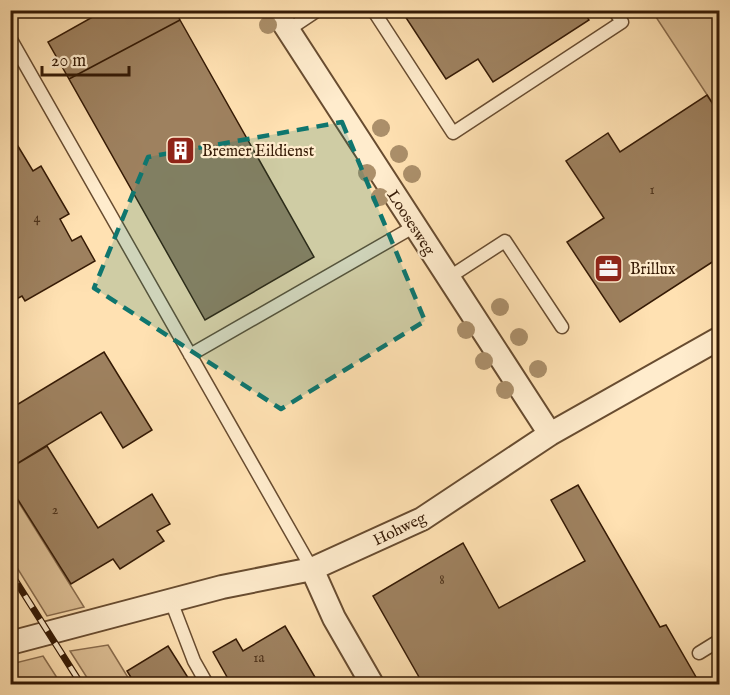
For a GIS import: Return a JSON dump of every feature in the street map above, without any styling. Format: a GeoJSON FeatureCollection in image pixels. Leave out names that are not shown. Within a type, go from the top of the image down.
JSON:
{"type":"FeatureCollection","features":[{"type":"Feature","properties":{"kind":"street","name":"Loosesweg"},"geometry":{"type":"LineString","coordinates":[[275,10],[550,434]]}},
{"type":"Feature","properties":{"kind":"street","name":"Hohweg"},"geometry":{"type":"LineString","coordinates":[[10,643],[262,578],[312,569],[422,519],[550,434],[720,338]]}},
{"type":"Feature","properties":{"kind":"street"},"geometry":{"type":"LineString","coordinates":[[312,569],[334,618],[372,684]]}},
{"type":"Feature","properties":{"kind":"lane"},"geometry":{"type":"LineString","coordinates":[[288,30],[318,10]]}},
{"type":"Feature","properties":{"kind":"lane"},"geometry":{"type":"LineString","coordinates":[[373,10],[453,133],[622,22],[614,10]]}},
{"type":"Feature","properties":{"kind":"lane"},"geometry":{"type":"LineString","coordinates":[[10,38],[312,569]]}},
{"type":"Feature","properties":{"kind":"lane"},"geometry":{"type":"LineString","coordinates":[[190,355],[414,226]]}},
{"type":"Feature","properties":{"kind":"lane"},"geometry":{"type":"LineString","coordinates":[[448,278],[505,241],[562,327]]}},
{"type":"Feature","properties":{"kind":"lane"},"geometry":{"type":"LineString","coordinates":[[171,601],[194,661],[207,684]]}},
{"type":"Feature","properties":{"kind":"lane"},"geometry":{"type":"LineString","coordinates":[[699,653],[720,640]]}},
{"type":"Feature","properties":{"kind":"highlighted area"},"geometry":{"type":"Polygon","coordinates":[[[342,122],[425,321],[281,409],[94,288],[148,157],[342,122]]]}},
{"type":"Feature","properties":{"kind":"shaded area"},"geometry":{"type":"Polygon","coordinates":[[[652,11],[719,11],[719,113],[652,11]]]}},
{"type":"Feature","properties":{"kind":"shaded area"},"geometry":{"type":"Polygon","coordinates":[[[10,490],[84,607],[47,616],[11,558],[10,490]]]}},
{"type":"Feature","properties":{"kind":"shaded area"},"geometry":{"type":"Polygon","coordinates":[[[108,645],[132,684],[91,684],[70,651],[108,645]]]}},
{"type":"Feature","properties":{"kind":"shaded area"},"geometry":{"type":"Polygon","coordinates":[[[43,656],[61,684],[11,684],[11,664],[43,656]]]}},
{"type":"Feature","properties":{"kind":"building"},"geometry":{"type":"Polygon","coordinates":[[[105,10],[175,10],[180,20],[69,79],[48,42],[105,10]]]}},
{"type":"Feature","properties":{"kind":"building"},"geometry":{"type":"Polygon","coordinates":[[[401,10],[583,10],[589,20],[493,82],[478,59],[446,79],[401,10]]]}},
{"type":"Feature","properties":{"kind":"building","name":"Bremer Eildienst"},"geometry":{"type":"Polygon","coordinates":[[[180,20],[314,257],[205,320],[69,79],[180,20]]]}},
{"type":"Feature","properties":{"kind":"building"},"geometry":{"type":"Polygon","coordinates":[[[707,95],[720,115],[720,257],[620,322],[567,242],[604,218],[566,161],[608,133],[620,152],[707,95]]]}},
{"type":"Feature","properties":{"kind":"building"},"geometry":{"type":"Polygon","coordinates":[[[10,133],[33,171],[41,166],[69,214],[60,219],[72,241],[81,236],[95,261],[25,301],[22,296],[11,302],[10,133]]]}},
{"type":"Feature","properties":{"kind":"building"},"geometry":{"type":"Polygon","coordinates":[[[104,352],[152,430],[123,448],[101,412],[10,468],[10,409],[104,352]]]}},
{"type":"Feature","properties":{"kind":"building"},"geometry":{"type":"Polygon","coordinates":[[[47,446],[98,528],[152,494],[170,524],[157,531],[164,541],[120,569],[113,559],[71,584],[10,487],[10,468],[47,446]]]}},
{"type":"Feature","properties":{"kind":"building"},"geometry":{"type":"Polygon","coordinates":[[[578,485],[660,627],[666,625],[700,684],[423,684],[373,596],[463,543],[499,608],[585,561],[551,500],[578,485]]]}},
{"type":"Feature","properties":{"kind":"building"},"geometry":{"type":"Polygon","coordinates":[[[285,626],[319,684],[231,684],[213,652],[236,639],[243,651],[285,626]]]}},
{"type":"Feature","properties":{"kind":"building"},"geometry":{"type":"Polygon","coordinates":[[[168,646],[192,684],[135,684],[127,671],[168,646]]]}},
{"type":"Feature","properties":{"kind":"railway"},"geometry":{"type":"LineString","coordinates":[[10,572],[81,684]]}},
{"type":"Feature","properties":{"kind":"place","name":"Bremer Eildienst"},"geometry":{"type":"Point","coordinates":[181,150]}},
{"type":"Feature","properties":{"kind":"place","name":"Brillux"},"geometry":{"type":"Point","coordinates":[609,268]}}]}
